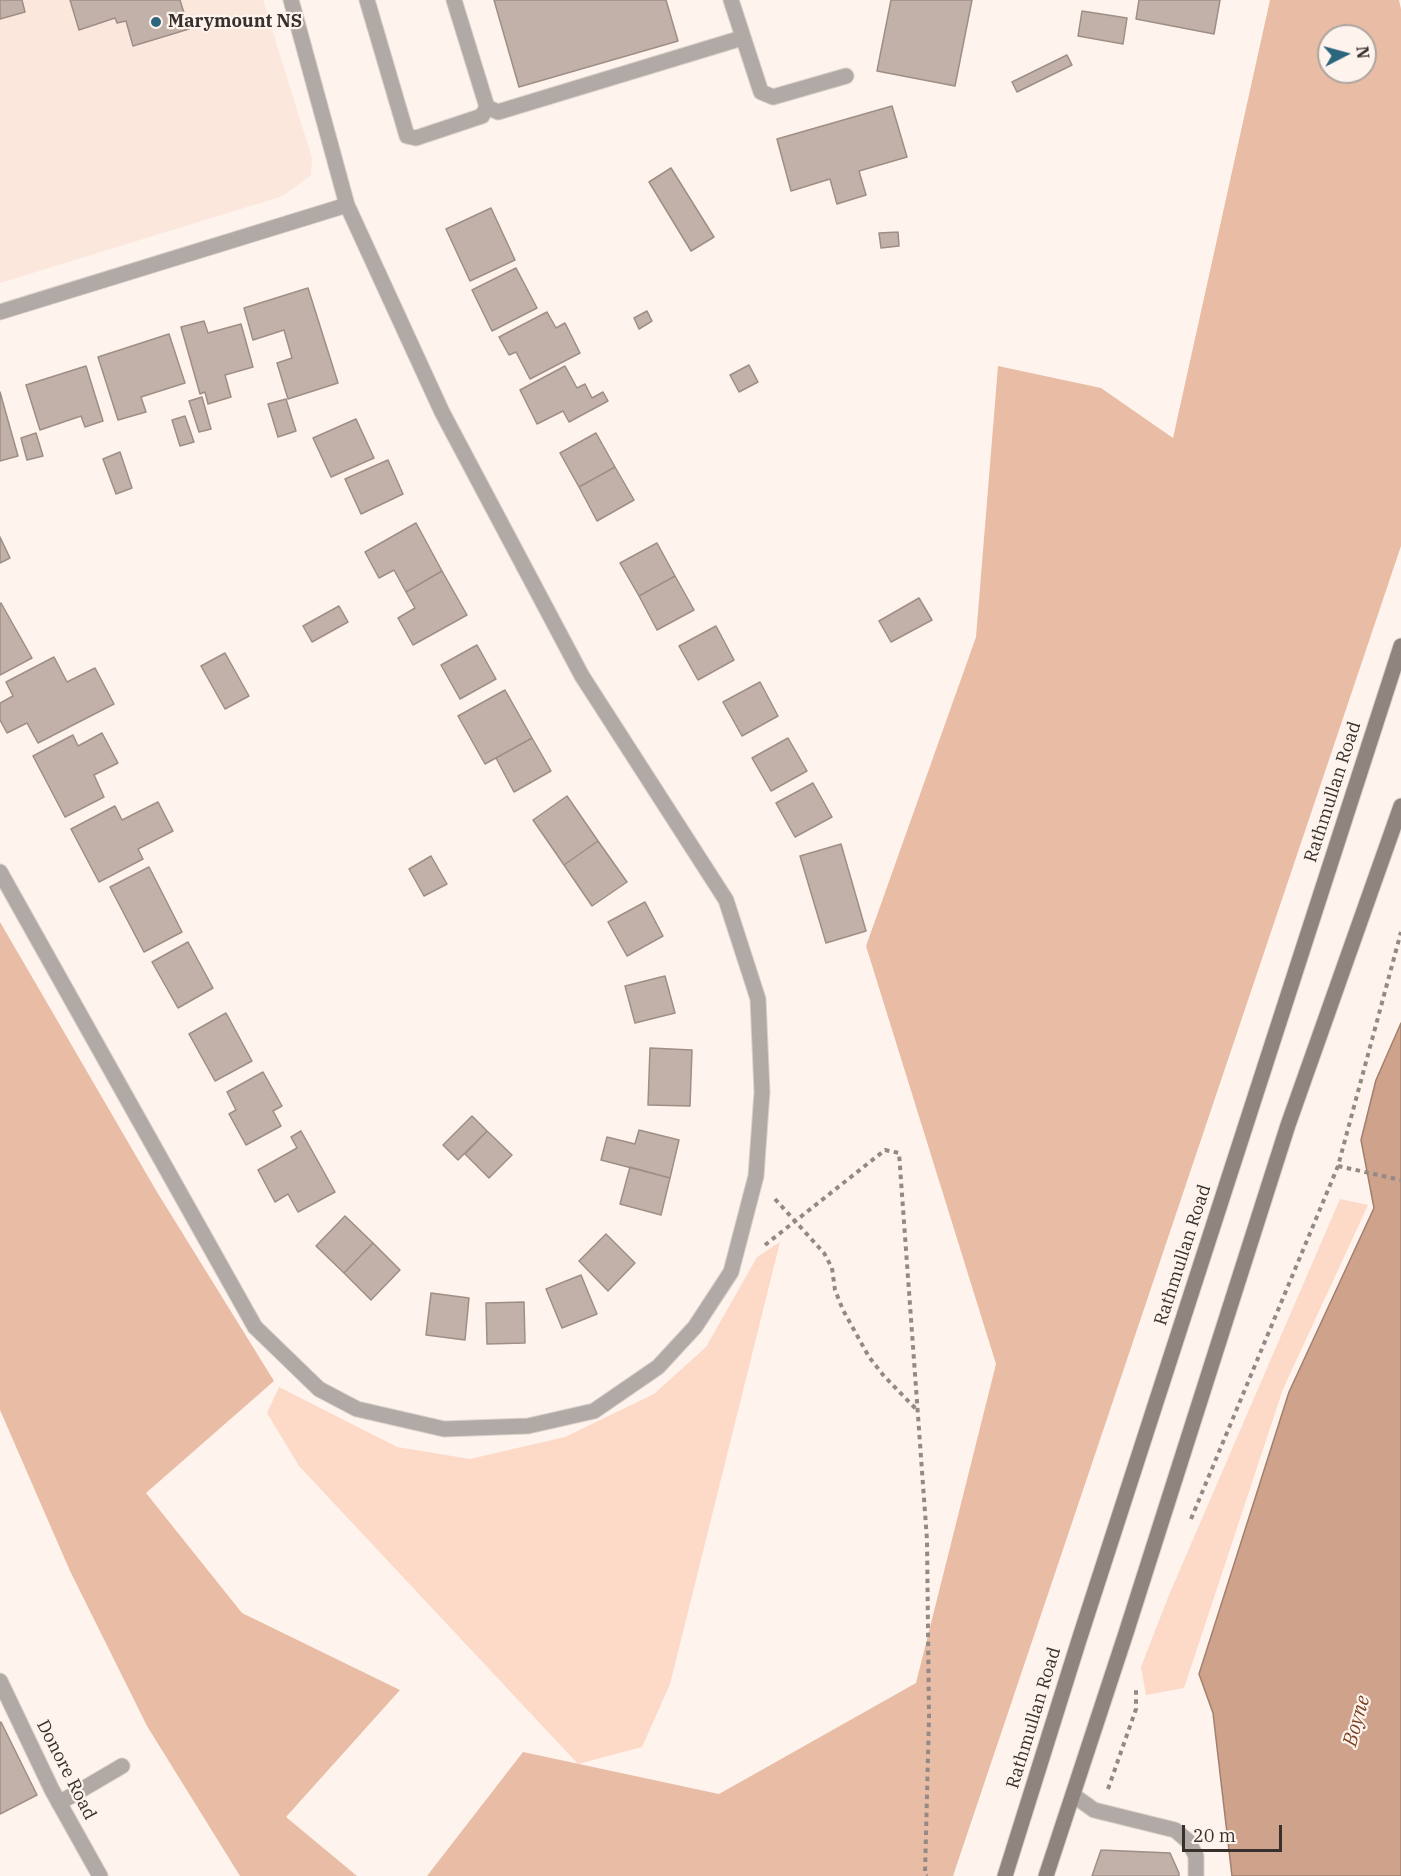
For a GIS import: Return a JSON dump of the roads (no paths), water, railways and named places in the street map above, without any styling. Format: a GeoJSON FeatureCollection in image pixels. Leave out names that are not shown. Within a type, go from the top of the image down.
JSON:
{"type":"FeatureCollection","features":[{"type":"Feature","properties":{"kind":"main road","name":"Rathmullan Road"},"geometry":{"type":"LineString","coordinates":[[1005,1876],[1401,646]]}},
{"type":"Feature","properties":{"kind":"main road"},"geometry":{"type":"LineString","coordinates":[[1046,1876],[1288,1125],[1401,806]]}},
{"type":"Feature","properties":{"kind":"street"},"geometry":{"type":"LineString","coordinates":[[0,872],[255,1327],[319,1389],[357,1409],[444,1429],[528,1426],[594,1411],[658,1367],[695,1327],[731,1272],[756,1176],[762,1092],[758,999],[726,900],[582,676],[442,412],[347,205],[291,0]]}},
{"type":"Feature","properties":{"kind":"street"},"geometry":{"type":"LineString","coordinates":[[367,0],[407,136],[416,138],[482,116],[487,107],[454,0]]}},
{"type":"Feature","properties":{"kind":"street"},"geometry":{"type":"LineString","coordinates":[[731,0],[760,92],[773,97],[846,76]]}},
{"type":"Feature","properties":{"kind":"street"},"geometry":{"type":"LineString","coordinates":[[487,107],[498,112],[742,38]]}},
{"type":"Feature","properties":{"kind":"street"},"geometry":{"type":"LineString","coordinates":[[0,312],[347,205]]}},
{"type":"Feature","properties":{"kind":"street","name":"Donore Road"},"geometry":{"type":"LineString","coordinates":[[0,1681],[59,1803],[100,1876]]}},
{"type":"Feature","properties":{"kind":"street"},"geometry":{"type":"LineString","coordinates":[[59,1803],[122,1766]]}},
{"type":"Feature","properties":{"kind":"street"},"geometry":{"type":"LineString","coordinates":[[1073,1795],[1094,1810],[1175,1830],[1188,1841],[1196,1856],[1196,1876]]}},
{"type":"Feature","properties":{"kind":"water","name":"Boyne"},"geometry":{"type":"Polygon","coordinates":[[[1401,1023],[1401,1876],[1232,1876],[1213,1713],[1199,1674],[1289,1392],[1374,1208],[1361,1140],[1376,1080],[1401,1023]]]}},
{"type":"Feature","properties":{"kind":"place","name":"Marymount NS"},"geometry":{"type":"Point","coordinates":[156,22]}}]}
